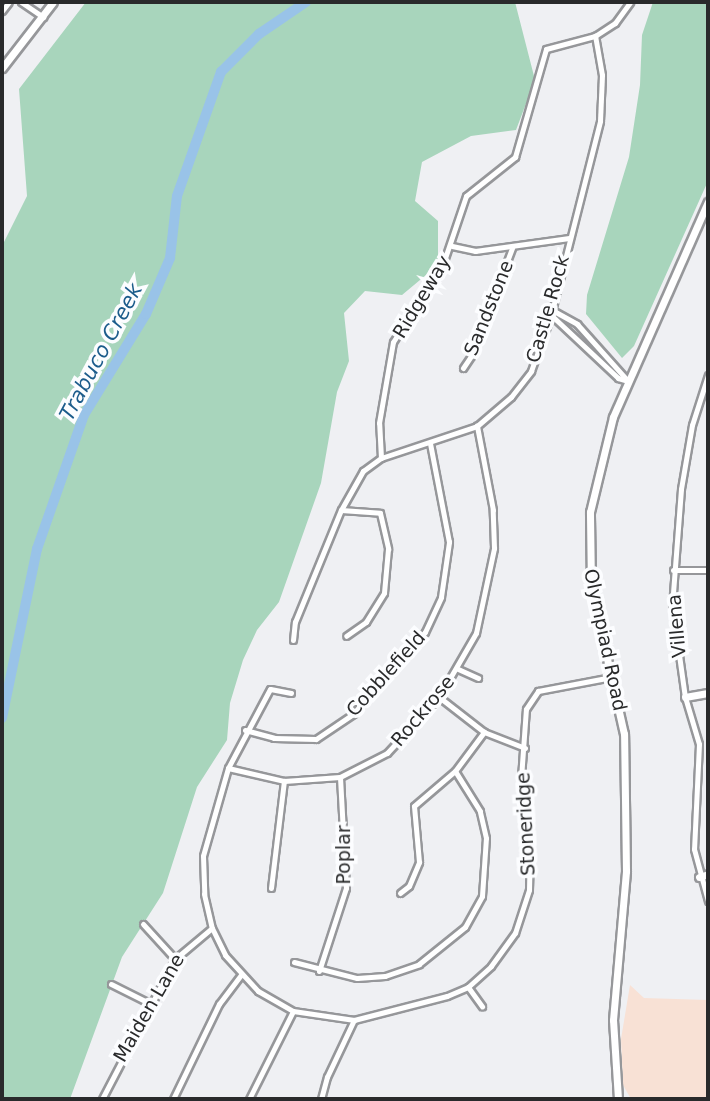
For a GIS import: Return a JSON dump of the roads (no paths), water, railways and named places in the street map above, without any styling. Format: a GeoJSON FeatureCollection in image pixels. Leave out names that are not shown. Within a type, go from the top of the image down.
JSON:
{"type":"FeatureCollection","features":[{"type":"Feature","properties":{"kind":"main road"},"geometry":{"type":"LineString","coordinates":[[2,68],[53,2]]}},
{"type":"Feature","properties":{"kind":"main road","name":"Olympiad Road"},"geometry":{"type":"LineString","coordinates":[[618,1099],[613,1020],[626,871],[624,734],[591,587],[590,512],[604,445],[628,381],[708,202]]}},
{"type":"Feature","properties":{"kind":"main road"},"geometry":{"type":"LineString","coordinates":[[685,697],[708,693]]}},
{"type":"Feature","properties":{"kind":"main road"},"geometry":{"type":"LineString","coordinates":[[699,877],[708,874]]}},
{"type":"Feature","properties":{"kind":"street"},"geometry":{"type":"LineString","coordinates":[[2,10],[9,2]]}},
{"type":"Feature","properties":{"kind":"street"},"geometry":{"type":"LineString","coordinates":[[21,2],[43,17]]}},
{"type":"Feature","properties":{"kind":"street"},"geometry":{"type":"LineString","coordinates":[[595,36],[615,23],[630,2]]}},
{"type":"Feature","properties":{"kind":"street","name":"Castle Rock"},"geometry":{"type":"LineString","coordinates":[[293,640],[295,622],[341,510],[363,471],[381,458],[477,426],[511,397],[531,370],[551,312],[600,121],[602,75],[595,36]]}},
{"type":"Feature","properties":{"kind":"street","name":"Ridgeway"},"geometry":{"type":"LineString","coordinates":[[381,458],[379,423],[393,342],[452,247],[457,212],[466,196],[515,156],[546,49],[595,36]]}},
{"type":"Feature","properties":{"kind":"street"},"geometry":{"type":"LineString","coordinates":[[452,247],[475,251],[569,238]]}},
{"type":"Feature","properties":{"kind":"street","name":"Sandstone"},"geometry":{"type":"LineString","coordinates":[[463,368],[471,356],[512,248]]}},
{"type":"Feature","properties":{"kind":"street"},"geometry":{"type":"LineString","coordinates":[[551,312],[569,318],[609,365]]}},
{"type":"Feature","properties":{"kind":"street"},"geometry":{"type":"LineString","coordinates":[[551,312],[628,381]]}},
{"type":"Feature","properties":{"kind":"street"},"geometry":{"type":"LineString","coordinates":[[564,326],[569,318]]}},
{"type":"Feature","properties":{"kind":"street","name":"Villena"},"geometry":{"type":"LineString","coordinates":[[708,375],[701,392],[683,477],[673,570],[673,623],[685,697],[701,759],[694,836],[699,877],[708,901]]}},
{"type":"Feature","properties":{"kind":"street"},"geometry":{"type":"LineString","coordinates":[[701,392],[708,394]]}},
{"type":"Feature","properties":{"kind":"street","name":"Rockrose"},"geometry":{"type":"LineString","coordinates":[[228,768],[284,781],[340,777],[387,753],[439,697],[458,669],[476,633],[495,548],[493,510],[477,426]]}},
{"type":"Feature","properties":{"kind":"street","name":"Cobblefield"},"geometry":{"type":"LineString","coordinates":[[245,730],[274,738],[316,739],[352,714],[425,632],[441,597],[449,542],[430,443]]}},
{"type":"Feature","properties":{"kind":"street"},"geometry":{"type":"LineString","coordinates":[[341,510],[380,513],[388,550],[384,593],[366,622],[346,636]]}},
{"type":"Feature","properties":{"kind":"street"},"geometry":{"type":"LineString","coordinates":[[673,570],[708,570]]}},
{"type":"Feature","properties":{"kind":"street"},"geometry":{"type":"LineString","coordinates":[[458,669],[478,678]]}},
{"type":"Feature","properties":{"kind":"street","name":"Stoneridge"},"geometry":{"type":"LineString","coordinates":[[290,693],[270,689],[245,730],[228,768],[203,856],[204,894],[212,928],[241,975],[258,991],[293,1011],[355,1020],[428,1004],[468,987],[491,966],[514,933],[530,890],[530,845],[522,809],[526,709],[538,691],[612,677]]}},
{"type":"Feature","properties":{"kind":"street"},"geometry":{"type":"LineString","coordinates":[[439,697],[484,732],[525,748]]}},
{"type":"Feature","properties":{"kind":"street"},"geometry":{"type":"LineString","coordinates":[[400,893],[409,886],[419,862],[414,806],[455,771],[484,732]]}},
{"type":"Feature","properties":{"kind":"street"},"geometry":{"type":"LineString","coordinates":[[294,962],[319,971],[357,978],[401,972],[452,942],[465,928],[482,896],[486,838],[480,811],[455,771]]}},
{"type":"Feature","properties":{"kind":"street","name":"Poplar"},"geometry":{"type":"LineString","coordinates":[[319,971],[346,888],[340,777]]}},
{"type":"Feature","properties":{"kind":"street"},"geometry":{"type":"LineString","coordinates":[[271,888],[284,781]]}},
{"type":"Feature","properties":{"kind":"street"},"geometry":{"type":"LineString","coordinates":[[143,925],[175,959]]}},
{"type":"Feature","properties":{"kind":"street","name":"Maiden Lane"},"geometry":{"type":"LineString","coordinates":[[102,1099],[149,1003],[175,959],[212,928]]}},
{"type":"Feature","properties":{"kind":"street"},"geometry":{"type":"LineString","coordinates":[[173,1099],[219,1004],[241,975]]}},
{"type":"Feature","properties":{"kind":"street"},"geometry":{"type":"LineString","coordinates":[[111,984],[149,1003]]}},
{"type":"Feature","properties":{"kind":"street"},"geometry":{"type":"LineString","coordinates":[[468,987],[482,1006]]}},
{"type":"Feature","properties":{"kind":"street"},"geometry":{"type":"LineString","coordinates":[[249,1099],[293,1011]]}},
{"type":"Feature","properties":{"kind":"street"},"geometry":{"type":"LineString","coordinates":[[321,1099],[327,1077],[355,1020]]}},
{"type":"Feature","properties":{"kind":"waterway","name":"Trabuco Creek"},"geometry":{"type":"LineString","coordinates":[[2,718],[37,549],[84,415],[146,314],[170,258],[177,196],[221,72],[259,34],[306,2]]}}]}
